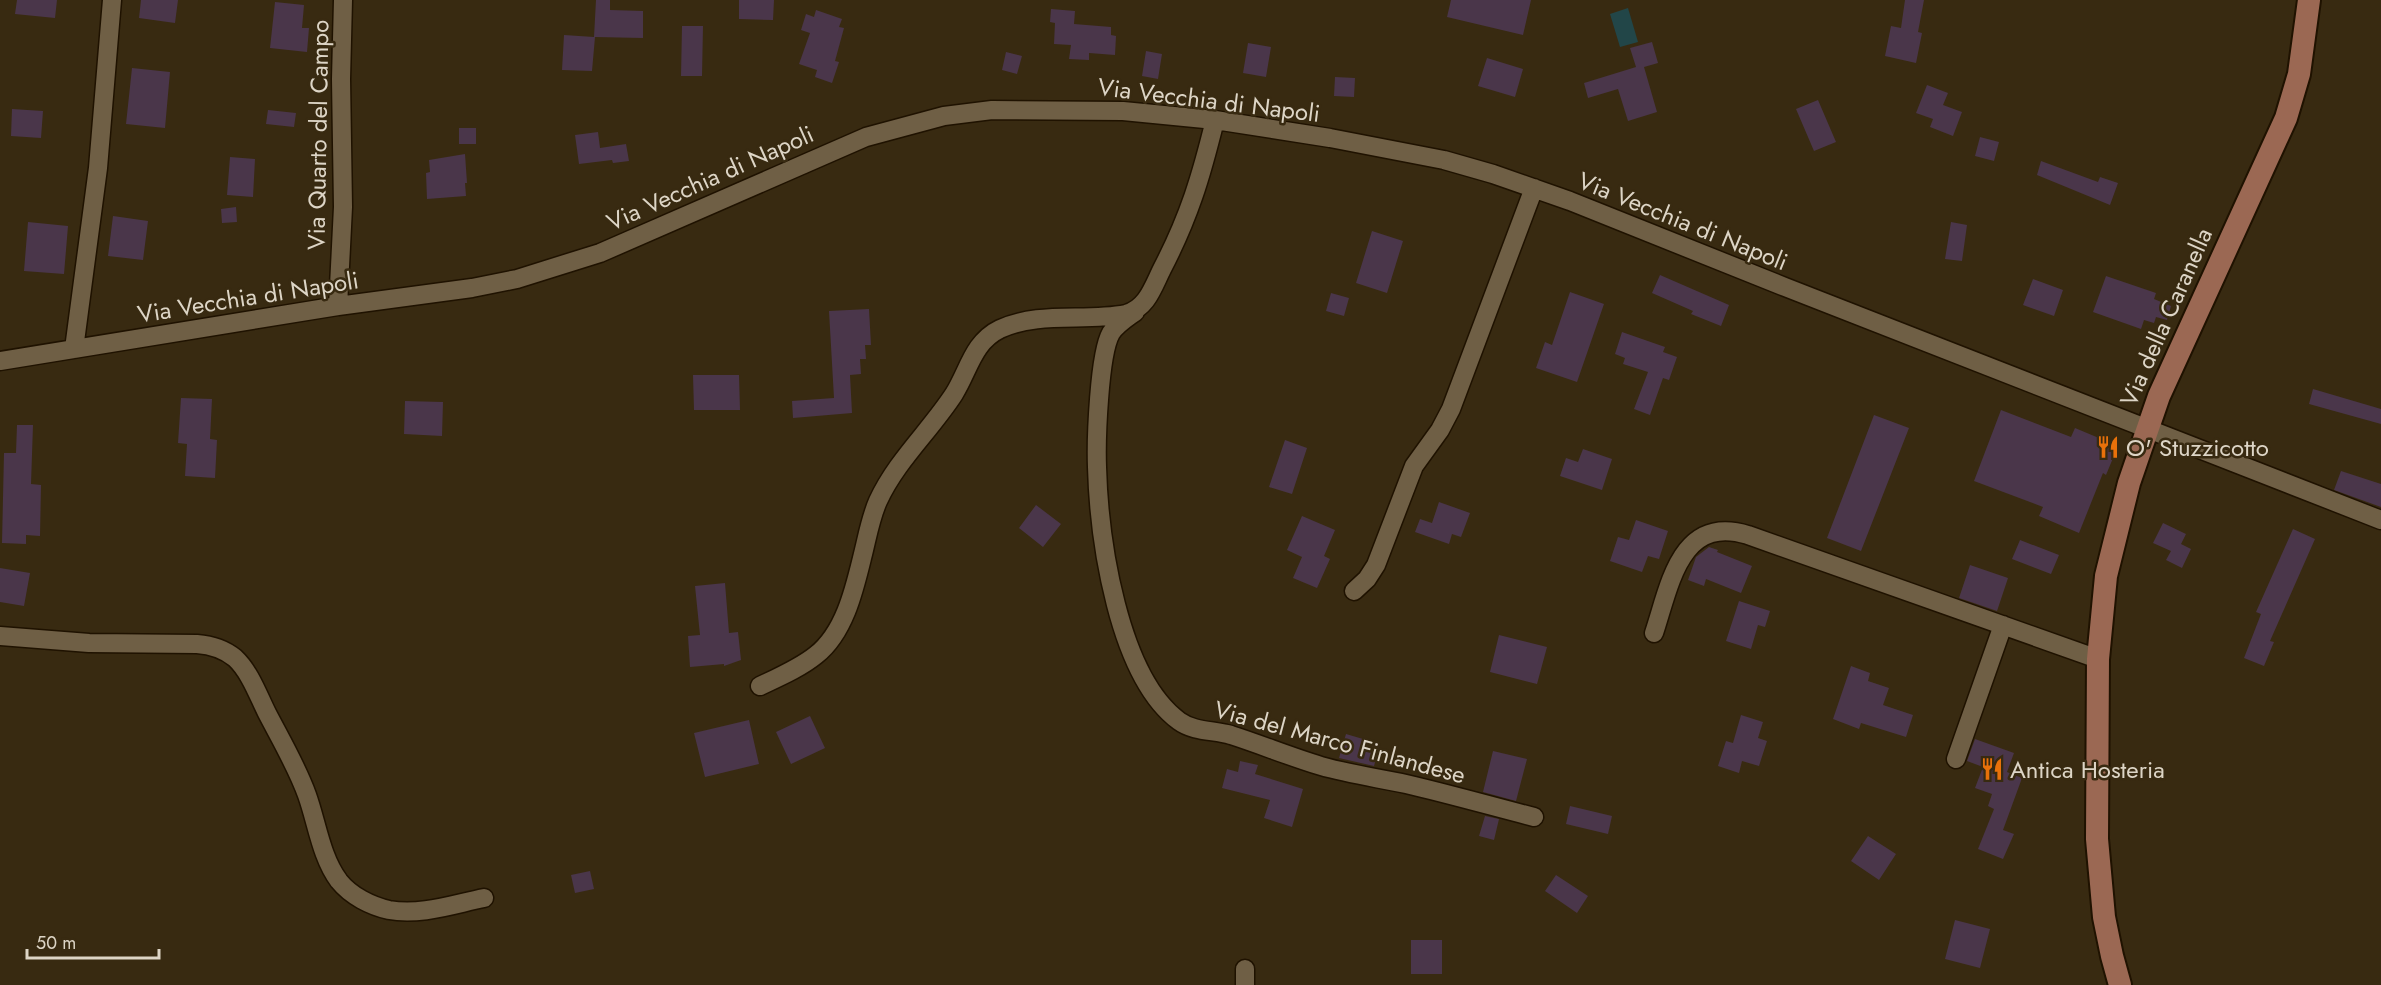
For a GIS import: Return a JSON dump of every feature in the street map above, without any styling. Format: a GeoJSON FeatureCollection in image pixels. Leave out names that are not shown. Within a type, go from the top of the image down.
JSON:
{"type":"FeatureCollection","features":[{"type":"Feature","properties":{"kind":"main road","name":"Via della Caranella"},"geometry":{"type":"LineString","coordinates":[[2120,985],[2109,942],[2098,860],[2098,659],[2101,609],[2107,569],[2128,483],[2164,383],[2283,128],[2299,74],[2309,0]]}},
{"type":"Feature","properties":{"kind":"street"},"geometry":{"type":"LineString","coordinates":[[74,349],[98,168],[112,0]]}},
{"type":"Feature","properties":{"kind":"street","name":"Via Quarto del Campo"},"geometry":{"type":"LineString","coordinates":[[338,306],[344,207],[341,87],[344,0]]}},
{"type":"Feature","properties":{"kind":"street","name":"Via Vecchia di Napoli"},"geometry":{"type":"LineString","coordinates":[[0,361],[338,306],[481,286],[553,269],[622,244],[866,137],[944,116],[982,111],[1082,109],[1136,112],[1215,120],[1330,138],[1432,157],[1471,167],[1534,188],[2381,520]]}},
{"type":"Feature","properties":{"kind":"street","name":"Via del Marco Finlandese"},"geometry":{"type":"LineString","coordinates":[[1215,120],[1202,176],[1189,213],[1148,297],[1135,312],[1112,331],[1106,348],[1097,441],[1098,489],[1108,562],[1121,620],[1136,663],[1160,701],[1179,721],[1191,727],[1232,735],[1323,767],[1415,786],[1534,817]]}},
{"type":"Feature","properties":{"kind":"street"},"geometry":{"type":"LineString","coordinates":[[1354,591],[1367,579],[1376,565],[1414,466],[1445,422],[1451,409],[1534,188]]}},
{"type":"Feature","properties":{"kind":"street"},"geometry":{"type":"LineString","coordinates":[[760,686],[808,661],[832,636],[849,603],[872,518],[882,492],[907,453],[954,394],[975,352],[987,337],[1006,327],[1027,321],[1108,317],[1135,312]]}},
{"type":"Feature","properties":{"kind":"street"},"geometry":{"type":"LineString","coordinates":[[1654,633],[1677,566],[1685,552],[1699,538],[1723,531],[1748,535],[2098,659]]}},
{"type":"Feature","properties":{"kind":"street"},"geometry":{"type":"LineString","coordinates":[[1956,759],[2002,625]]}},
{"type":"Feature","properties":{"kind":"street"},"geometry":{"type":"LineString","coordinates":[[0,636],[89,643],[197,644],[209,645],[227,653],[236,659],[248,676],[291,758],[308,797],[331,869],[347,890],[367,902],[389,910],[400,911],[421,910],[484,898]]}},
{"type":"Feature","properties":{"kind":"water"},"geometry":{"type":"Polygon","coordinates":[[[1628,8],[1638,42],[1620,47],[1610,14],[1628,8]]]}},
{"type":"Feature","properties":{"kind":"building"},"geometry":{"type":"Polygon","coordinates":[[[17,0],[57,0],[55,18],[15,14],[17,0]]]}},
{"type":"Feature","properties":{"kind":"building"},"geometry":{"type":"Polygon","coordinates":[[[141,0],[178,0],[175,23],[139,18],[141,0]]]}},
{"type":"Feature","properties":{"kind":"building"},"geometry":{"type":"Polygon","coordinates":[[[596,0],[610,0],[610,10],[643,11],[643,38],[595,37],[592,71],[562,70],[564,35],[594,37],[596,0]]]}},
{"type":"Feature","properties":{"kind":"building"},"geometry":{"type":"Polygon","coordinates":[[[739,0],[774,0],[773,20],[739,19],[739,0]]]}},
{"type":"Feature","properties":{"kind":"building"},"geometry":{"type":"Polygon","coordinates":[[[1451,0],[1531,0],[1523,35],[1447,17],[1451,0]]]}},
{"type":"Feature","properties":{"kind":"building"},"geometry":{"type":"Polygon","coordinates":[[[1905,0],[1924,0],[1918,32],[1922,33],[1916,63],[1885,56],[1891,26],[1901,28],[1905,0]]]}},
{"type":"Feature","properties":{"kind":"building"},"geometry":{"type":"Polygon","coordinates":[[[275,2],[304,5],[302,28],[309,28],[307,52],[270,48],[275,2]]]}},
{"type":"Feature","properties":{"kind":"building"},"geometry":{"type":"Polygon","coordinates":[[[1051,9],[1075,11],[1074,24],[1111,27],[1111,35],[1116,36],[1115,55],[1089,53],[1089,60],[1069,59],[1071,45],[1054,44],[1055,23],[1050,22],[1051,9]]]}},
{"type":"Feature","properties":{"kind":"building"},"geometry":{"type":"Polygon","coordinates":[[[816,10],[842,19],[839,27],[844,28],[835,61],[839,62],[832,83],[815,77],[817,70],[799,64],[810,33],[801,30],[806,14],[814,17],[816,10]]]}},
{"type":"Feature","properties":{"kind":"building"},"geometry":{"type":"Polygon","coordinates":[[[682,26],[703,26],[702,76],[681,76],[682,26]]]}},
{"type":"Feature","properties":{"kind":"building"},"geometry":{"type":"Polygon","coordinates":[[[1652,42],[1658,63],[1644,67],[1657,112],[1628,121],[1618,89],[1588,98],[1584,83],[1636,67],[1630,48],[1652,42]]]}},
{"type":"Feature","properties":{"kind":"building"},"geometry":{"type":"Polygon","coordinates":[[[1248,43],[1271,47],[1266,77],[1243,73],[1248,43]]]}},
{"type":"Feature","properties":{"kind":"building"},"geometry":{"type":"Polygon","coordinates":[[[1146,51],[1162,54],[1158,79],[1142,76],[1146,51]]]}},
{"type":"Feature","properties":{"kind":"building"},"geometry":{"type":"Polygon","coordinates":[[[1006,52],[1022,56],[1017,74],[1002,70],[1006,52]]]}},
{"type":"Feature","properties":{"kind":"building"},"geometry":{"type":"Polygon","coordinates":[[[1487,58],[1523,69],[1515,97],[1478,86],[1487,58]]]}},
{"type":"Feature","properties":{"kind":"building"},"geometry":{"type":"Polygon","coordinates":[[[132,68],[170,72],[165,128],[126,124],[132,68]]]}},
{"type":"Feature","properties":{"kind":"building"},"geometry":{"type":"Polygon","coordinates":[[[1335,77],[1355,78],[1354,97],[1334,96],[1335,77]]]}},
{"type":"Feature","properties":{"kind":"building"},"geometry":{"type":"Polygon","coordinates":[[[1927,85],[1948,93],[1943,105],[1962,112],[1953,136],[1930,127],[1933,119],[1916,113],[1927,85]]]}},
{"type":"Feature","properties":{"kind":"building"},"geometry":{"type":"Polygon","coordinates":[[[1818,100],[1836,142],[1814,151],[1796,109],[1818,100]]]}},
{"type":"Feature","properties":{"kind":"building"},"geometry":{"type":"Polygon","coordinates":[[[12,109],[43,111],[41,138],[11,136],[12,109]]]}},
{"type":"Feature","properties":{"kind":"building"},"geometry":{"type":"Polygon","coordinates":[[[268,110],[296,113],[294,127],[266,124],[268,110]]]}},
{"type":"Feature","properties":{"kind":"building"},"geometry":{"type":"Polygon","coordinates":[[[459,128],[476,128],[476,144],[459,144],[459,128]]]}},
{"type":"Feature","properties":{"kind":"building"},"geometry":{"type":"Polygon","coordinates":[[[598,132],[600,148],[626,144],[629,161],[613,163],[612,160],[579,164],[575,135],[598,132]]]}},
{"type":"Feature","properties":{"kind":"building"},"geometry":{"type":"Polygon","coordinates":[[[1980,137],[1999,142],[1994,161],[1975,156],[1980,137]]]}},
{"type":"Feature","properties":{"kind":"building"},"geometry":{"type":"Polygon","coordinates":[[[465,154],[466,196],[427,199],[426,173],[430,172],[429,160],[465,154]]]}},
{"type":"Feature","properties":{"kind":"building"},"geometry":{"type":"Polygon","coordinates":[[[230,157],[255,159],[253,197],[227,195],[230,157]]]}},
{"type":"Feature","properties":{"kind":"building"},"geometry":{"type":"Polygon","coordinates":[[[2041,161],[2098,182],[2100,177],[2118,183],[2110,205],[2037,175],[2041,161]]]}},
{"type":"Feature","properties":{"kind":"building"},"geometry":{"type":"Polygon","coordinates":[[[236,207],[237,222],[222,223],[221,209],[236,207]]]}},
{"type":"Feature","properties":{"kind":"building"},"geometry":{"type":"Polygon","coordinates":[[[113,216],[148,221],[143,260],[108,256],[113,216]]]}},
{"type":"Feature","properties":{"kind":"building"},"geometry":{"type":"Polygon","coordinates":[[[28,222],[68,226],[64,274],[24,271],[28,222]]]}},
{"type":"Feature","properties":{"kind":"building"},"geometry":{"type":"Polygon","coordinates":[[[1951,222],[1967,225],[1962,261],[1945,259],[1951,222]]]}},
{"type":"Feature","properties":{"kind":"building"},"geometry":{"type":"Polygon","coordinates":[[[1372,231],[1403,241],[1387,293],[1356,283],[1372,231]]]}},
{"type":"Feature","properties":{"kind":"building"},"geometry":{"type":"Polygon","coordinates":[[[1660,275],[1729,305],[1721,326],[1691,314],[1693,311],[1652,293],[1660,275]]]}},
{"type":"Feature","properties":{"kind":"building"},"geometry":{"type":"Polygon","coordinates":[[[2106,276],[2156,293],[2154,299],[2171,306],[2167,320],[2156,317],[2154,323],[2144,320],[2141,329],[2093,312],[2106,276]]]}},
{"type":"Feature","properties":{"kind":"building"},"geometry":{"type":"Polygon","coordinates":[[[2033,279],[2063,290],[2054,316],[2023,305],[2033,279]]]}},
{"type":"Feature","properties":{"kind":"building"},"geometry":{"type":"Polygon","coordinates":[[[1570,292],[1604,304],[1577,382],[1536,368],[1545,342],[1552,345],[1570,292]]]}},
{"type":"Feature","properties":{"kind":"building"},"geometry":{"type":"Polygon","coordinates":[[[1331,293],[1349,298],[1344,316],[1326,311],[1331,293]]]}},
{"type":"Feature","properties":{"kind":"building"},"geometry":{"type":"Polygon","coordinates":[[[869,309],[871,345],[865,345],[866,359],[860,359],[861,374],[850,375],[852,413],[793,418],[792,401],[834,398],[829,311],[869,309]]]}},
{"type":"Feature","properties":{"kind":"building"},"geometry":{"type":"Polygon","coordinates":[[[1622,332],[1665,347],[1663,352],[1677,357],[1669,380],[1663,378],[1650,415],[1634,409],[1648,372],[1623,364],[1625,358],[1615,354],[1622,332]]]}},
{"type":"Feature","properties":{"kind":"building"},"geometry":{"type":"Polygon","coordinates":[[[693,375],[739,375],[740,410],[694,410],[693,375]]]}},
{"type":"Feature","properties":{"kind":"building"},"geometry":{"type":"Polygon","coordinates":[[[2313,389],[2381,409],[2381,424],[2309,404],[2313,389]]]}},
{"type":"Feature","properties":{"kind":"building"},"geometry":{"type":"Polygon","coordinates":[[[181,398],[212,399],[210,439],[217,440],[215,478],[185,476],[187,444],[178,443],[181,398]]]}},
{"type":"Feature","properties":{"kind":"building"},"geometry":{"type":"Polygon","coordinates":[[[405,401],[443,402],[442,436],[404,434],[405,401]]]}},
{"type":"Feature","properties":{"kind":"building"},"geometry":{"type":"Polygon","coordinates":[[[2001,410],[2071,437],[2075,428],[2118,446],[2106,475],[2103,473],[2079,533],[2039,516],[2043,507],[1974,481],[2001,410]]]}},
{"type":"Feature","properties":{"kind":"building"},"geometry":{"type":"Polygon","coordinates":[[[1874,415],[1909,428],[1861,551],[1827,538],[1874,415]]]}},
{"type":"Feature","properties":{"kind":"building"},"geometry":{"type":"Polygon","coordinates":[[[17,425],[33,425],[31,484],[41,485],[40,536],[26,535],[26,544],[2,543],[4,453],[16,453],[17,425]]]}},
{"type":"Feature","properties":{"kind":"building"},"geometry":{"type":"Polygon","coordinates":[[[1285,440],[1307,448],[1292,494],[1269,487],[1285,440]]]}},
{"type":"Feature","properties":{"kind":"building"},"geometry":{"type":"Polygon","coordinates":[[[1583,449],[1612,459],[1602,490],[1560,476],[1566,458],[1578,462],[1583,449]]]}},
{"type":"Feature","properties":{"kind":"building"},"geometry":{"type":"Polygon","coordinates":[[[2341,471],[2381,484],[2381,507],[2334,490],[2341,471]]]}},
{"type":"Feature","properties":{"kind":"building"},"geometry":{"type":"Polygon","coordinates":[[[1439,502],[1470,513],[1461,537],[1452,534],[1449,544],[1415,532],[1420,519],[1432,523],[1439,502]]]}},
{"type":"Feature","properties":{"kind":"building"},"geometry":{"type":"Polygon","coordinates":[[[1036,505],[1061,524],[1043,547],[1019,528],[1036,505]]]}},
{"type":"Feature","properties":{"kind":"building"},"geometry":{"type":"Polygon","coordinates":[[[1302,516],[1335,530],[1324,556],[1330,559],[1317,588],[1293,578],[1302,557],[1287,550],[1302,516]]]}},
{"type":"Feature","properties":{"kind":"building"},"geometry":{"type":"Polygon","coordinates":[[[1636,520],[1668,531],[1659,559],[1648,556],[1642,572],[1610,561],[1618,537],[1629,540],[1636,520]]]}},
{"type":"Feature","properties":{"kind":"building"},"geometry":{"type":"Polygon","coordinates":[[[2163,523],[2186,534],[2181,544],[2191,549],[2182,568],[2166,560],[2171,551],[2153,543],[2163,523]]]}},
{"type":"Feature","properties":{"kind":"building"},"geometry":{"type":"Polygon","coordinates":[[[2293,529],[2315,539],[2270,641],[2274,642],[2264,666],[2244,658],[2261,614],[2256,612],[2293,529]]]}},
{"type":"Feature","properties":{"kind":"building"},"geometry":{"type":"Polygon","coordinates":[[[2020,540],[2059,555],[2051,574],[2012,559],[2020,540]]]}},
{"type":"Feature","properties":{"kind":"building"},"geometry":{"type":"Polygon","coordinates":[[[1709,547],[1752,566],[1741,593],[1706,579],[1704,586],[1688,580],[1696,557],[1709,547]]]}},
{"type":"Feature","properties":{"kind":"building"},"geometry":{"type":"Polygon","coordinates":[[[1970,565],[2008,578],[1997,611],[1959,598],[1970,565]]]}},
{"type":"Feature","properties":{"kind":"building"},"geometry":{"type":"Polygon","coordinates":[[[0,568],[30,573],[24,606],[0,602],[0,568]]]}},
{"type":"Feature","properties":{"kind":"building"},"geometry":{"type":"Polygon","coordinates":[[[725,583],[729,633],[738,632],[741,660],[724,666],[724,664],[690,667],[688,636],[700,635],[695,586],[725,583]]]}},
{"type":"Feature","properties":{"kind":"building"},"geometry":{"type":"Polygon","coordinates":[[[1739,601],[1770,611],[1765,627],[1758,625],[1751,649],[1726,641],[1739,601]]]}},
{"type":"Feature","properties":{"kind":"building"},"geometry":{"type":"Polygon","coordinates":[[[1499,635],[1547,647],[1537,684],[1490,672],[1499,635]]]}},
{"type":"Feature","properties":{"kind":"building"},"geometry":{"type":"Polygon","coordinates":[[[1851,666],[1870,673],[1868,681],[1889,688],[1883,705],[1913,715],[1906,737],[1861,723],[1859,729],[1833,719],[1851,666]]]}},
{"type":"Feature","properties":{"kind":"building"},"geometry":{"type":"Polygon","coordinates":[[[1741,715],[1763,722],[1758,738],[1767,741],[1759,766],[1742,761],[1739,773],[1718,766],[1726,741],[1733,743],[1741,715]]]}},
{"type":"Feature","properties":{"kind":"building"},"geometry":{"type":"Polygon","coordinates":[[[810,716],[825,748],[791,764],[776,732],[810,716]]]}},
{"type":"Feature","properties":{"kind":"building"},"geometry":{"type":"Polygon","coordinates":[[[749,720],[759,764],[705,777],[694,733],[749,720]]]}},
{"type":"Feature","properties":{"kind":"building"},"geometry":{"type":"Polygon","coordinates":[[[1346,734],[1380,744],[1374,766],[1339,758],[1346,734]]]}},
{"type":"Feature","properties":{"kind":"building"},"geometry":{"type":"Polygon","coordinates":[[[1975,739],[2014,753],[2007,772],[2022,778],[2003,830],[2014,834],[2003,859],[1978,849],[1994,809],[1988,806],[1992,794],[1975,788],[1983,767],[1967,761],[1975,739]]]}},
{"type":"Feature","properties":{"kind":"building"},"geometry":{"type":"Polygon","coordinates":[[[1493,751],[1527,759],[1516,801],[1483,792],[1493,751]]]}},
{"type":"Feature","properties":{"kind":"building"},"geometry":{"type":"Polygon","coordinates":[[[1240,761],[1258,765],[1255,774],[1303,789],[1292,827],[1264,818],[1270,800],[1222,788],[1227,769],[1238,772],[1240,761]]]}},
{"type":"Feature","properties":{"kind":"building"},"geometry":{"type":"Polygon","coordinates":[[[1570,806],[1612,816],[1608,834],[1566,824],[1570,806]]]}},
{"type":"Feature","properties":{"kind":"building"},"geometry":{"type":"Polygon","coordinates":[[[1485,816],[1499,819],[1494,840],[1479,836],[1485,816]]]}},
{"type":"Feature","properties":{"kind":"building"},"geometry":{"type":"Polygon","coordinates":[[[1868,836],[1896,854],[1879,880],[1851,861],[1868,836]]]}},
{"type":"Feature","properties":{"kind":"building"},"geometry":{"type":"Polygon","coordinates":[[[590,871],[594,889],[575,893],[571,875],[590,871]]]}},
{"type":"Feature","properties":{"kind":"building"},"geometry":{"type":"Polygon","coordinates":[[[1556,875],[1588,896],[1577,913],[1545,891],[1556,875]]]}},
{"type":"Feature","properties":{"kind":"building"},"geometry":{"type":"Polygon","coordinates":[[[1955,920],[1990,929],[1980,968],[1945,959],[1955,920]]]}},
{"type":"Feature","properties":{"kind":"building"},"geometry":{"type":"Polygon","coordinates":[[[1411,940],[1442,940],[1442,974],[1411,974],[1411,940]]]}},
{"type":"Feature","properties":{"kind":"place","name":"O' Stuzzicotto"},"geometry":{"type":"Point","coordinates":[2108,447]}},
{"type":"Feature","properties":{"kind":"place","name":"Antica Hosteria"},"geometry":{"type":"Point","coordinates":[1992,769]}}]}
